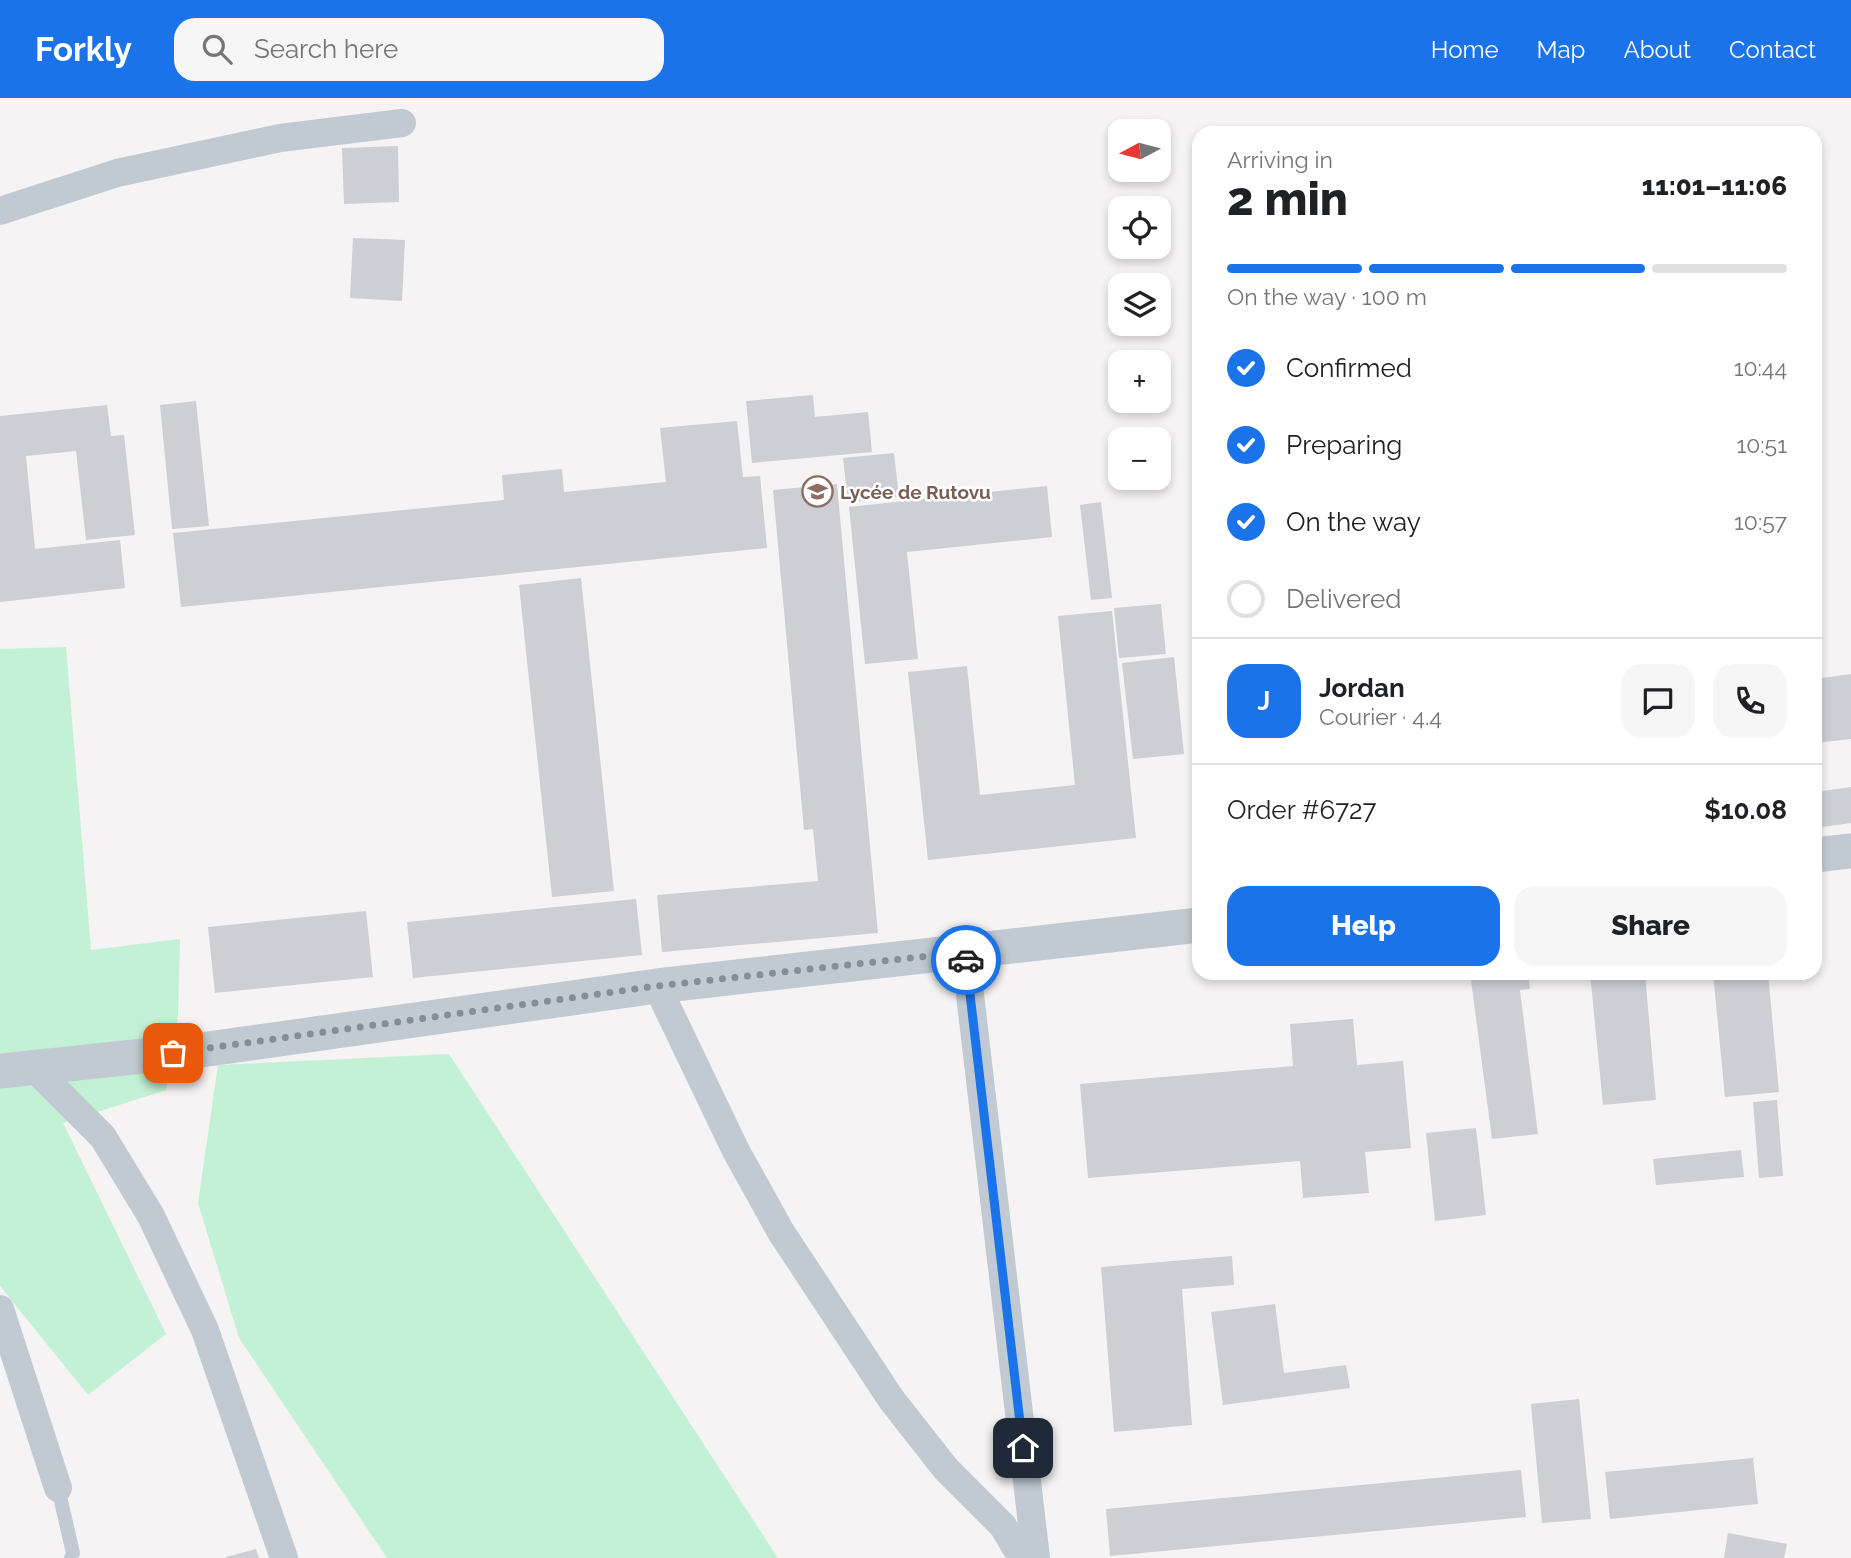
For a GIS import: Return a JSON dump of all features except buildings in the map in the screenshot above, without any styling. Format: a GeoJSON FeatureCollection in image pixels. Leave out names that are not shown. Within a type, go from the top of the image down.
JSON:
{"type":"FeatureCollection","features":[{"type":"Feature","properties":{"kind":"street"},"geometry":{"type":"LineString","coordinates":[[0,211],[130,170],[280,138],[402,123]]}},
{"type":"Feature","properties":{"kind":"street"},"geometry":{"type":"LineString","coordinates":[[1822,854],[1851,851]]}},
{"type":"Feature","properties":{"kind":"street"},"geometry":{"type":"LineString","coordinates":[[0,1071],[201,1050],[657,986],[1192,926]]}},
{"type":"Feature","properties":{"kind":"street"},"geometry":{"type":"LineString","coordinates":[[965,952],[1036,1558]]}},
{"type":"Feature","properties":{"kind":"street"},"geometry":{"type":"LineString","coordinates":[[657,986],[736,1151],[780,1232],[891,1399],[946,1468],[1003,1526],[1022,1558]]}},
{"type":"Feature","properties":{"kind":"street"},"geometry":{"type":"LineString","coordinates":[[34,1068],[103,1137],[151,1216],[205,1330],[285,1558]]}},
{"type":"Feature","properties":{"kind":"street"},"geometry":{"type":"LineString","coordinates":[[0,1310],[58,1488]]}},
{"type":"Feature","properties":{"kind":"lane"},"geometry":{"type":"LineString","coordinates":[[58,1488],[73,1553],[71,1558]]}},
{"type":"Feature","properties":{"kind":"green space"},"geometry":{"type":"Polygon","coordinates":[[[66,647],[91,950],[180,939],[178,1016],[166,1090],[63,1123],[166,1334],[88,1395],[0,1286],[0,649],[66,647]]]}},
{"type":"Feature","properties":{"kind":"green space"},"geometry":{"type":"Polygon","coordinates":[[[449,1054],[778,1558],[387,1558],[239,1338],[198,1203],[218,1065],[449,1054]]]}},
{"type":"Feature","properties":{"kind":"way so far"},"geometry":{"type":"LineString","coordinates":[[173,1053],[657,986],[965,952],[966,960]]}},
{"type":"Feature","properties":{"kind":"place","name":"Lycée de Rutovu"},"geometry":{"type":"Point","coordinates":[817,492]}},
{"type":"Feature","properties":{"kind":"route"},"geometry":{"type":"LineString","coordinates":[[966,960],[1023,1448]]}}]}
